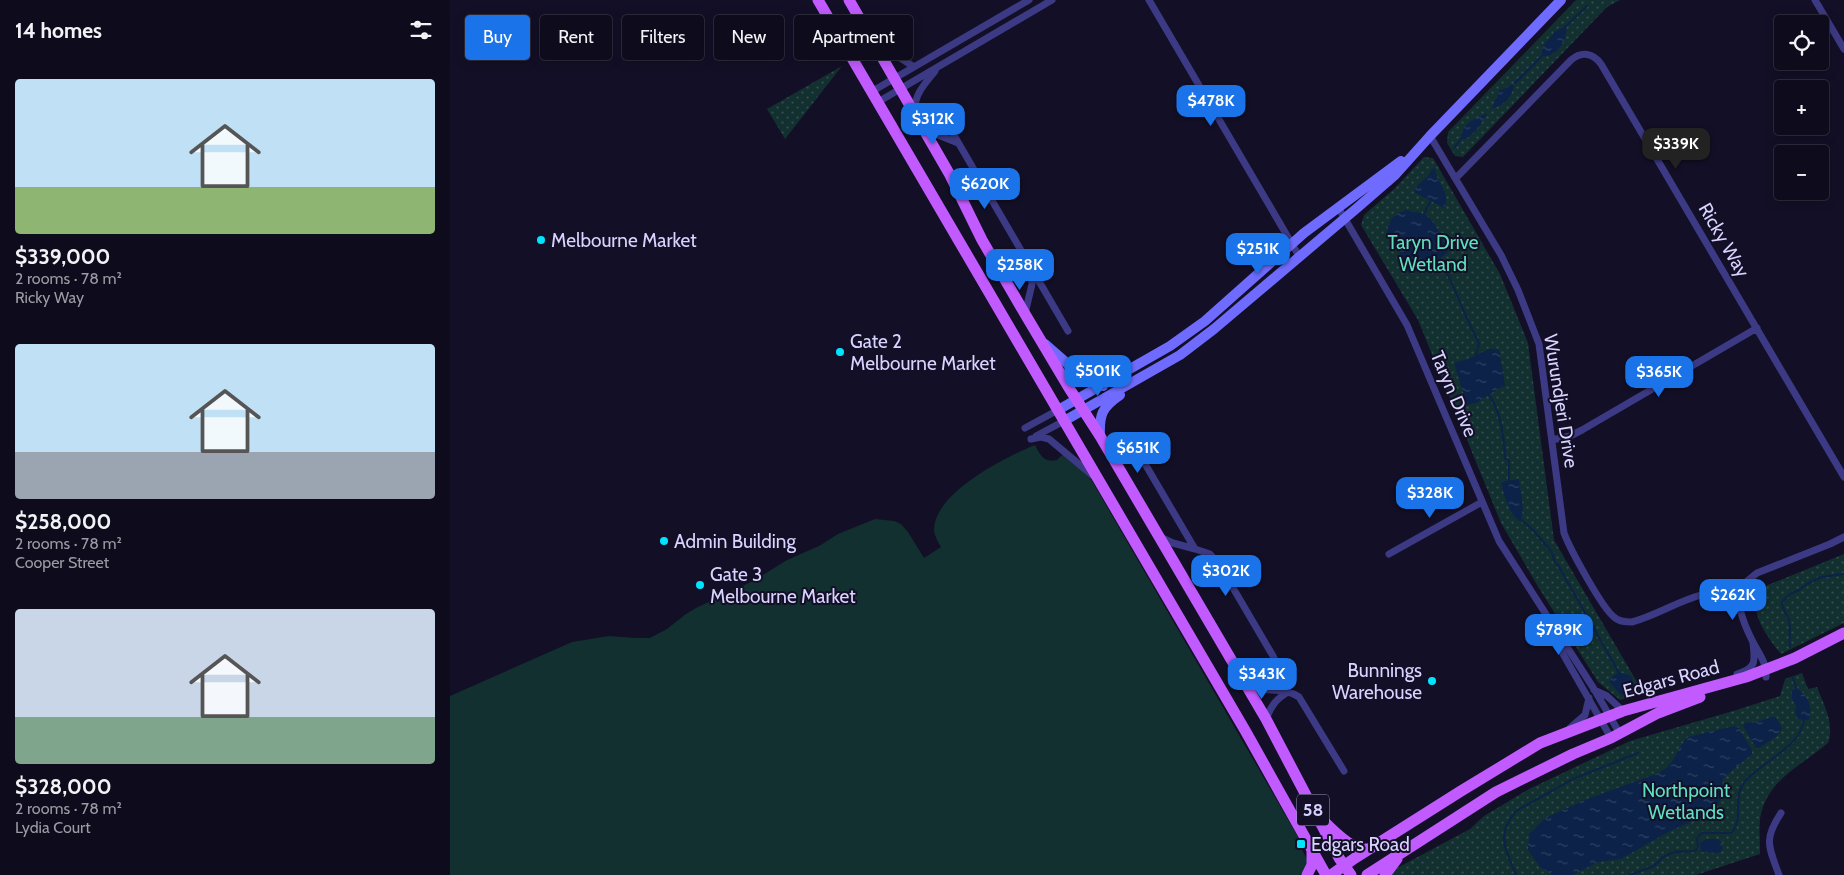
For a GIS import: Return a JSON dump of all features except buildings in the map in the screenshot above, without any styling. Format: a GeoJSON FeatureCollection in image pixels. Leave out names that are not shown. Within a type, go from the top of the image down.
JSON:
{"type":"FeatureCollection","features":[{"type":"Feature","properties":{"kind":"main road","name":"58"},"geometry":{"type":"LineString","coordinates":[[818,0],[1246,732],[1326,875]]}},
{"type":"Feature","properties":{"kind":"main road","name":"58"},"geometry":{"type":"LineString","coordinates":[[849,0],[858,15]]}},
{"type":"Feature","properties":{"kind":"main road","name":"58"},"geometry":{"type":"LineString","coordinates":[[883,60],[950,175],[982,240],[1266,719],[1316,814],[1351,875]]}},
{"type":"Feature","properties":{"kind":"main road","name":"Edgars Road"},"geometry":{"type":"LineString","coordinates":[[1331,875],[1368,849],[1514,758],[1559,735],[1623,710],[1766,673],[1844,633]]}},
{"type":"Feature","properties":{"kind":"main road","name":"Edgars Road"},"geometry":{"type":"LineString","coordinates":[[1367,875],[1496,792],[1573,754],[1616,736],[1674,706],[1798,663],[1844,640]]}},
{"type":"Feature","properties":{"kind":"main road"},"geometry":{"type":"LineString","coordinates":[[1316,814],[1353,846],[1368,849]]}},
{"type":"Feature","properties":{"kind":"main road"},"geometry":{"type":"LineString","coordinates":[[1306,875],[1312,865],[1312,850]]}},
{"type":"Feature","properties":{"kind":"main road"},"geometry":{"type":"LineString","coordinates":[[1385,875],[1401,854]]}},
{"type":"Feature","properties":{"kind":"street"},"geometry":{"type":"LineString","coordinates":[[878,102],[914,67],[1029,0]]}},
{"type":"Feature","properties":{"kind":"street"},"geometry":{"type":"LineString","coordinates":[[871,92],[897,84],[938,66],[1052,0]]}},
{"type":"Feature","properties":{"kind":"street"},"geometry":{"type":"LineString","coordinates":[[1149,0],[1299,256]]}},
{"type":"Feature","properties":{"kind":"street"},"geometry":{"type":"LineString","coordinates":[[1141,458],[1102,440],[1100,417],[1112,400],[1139,380],[1180,355],[1214,329],[1395,175],[1561,0]]}},
{"type":"Feature","properties":{"kind":"street"},"geometry":{"type":"LineString","coordinates":[[1815,0],[1844,49]]}},
{"type":"Feature","properties":{"kind":"street","name":"Ricky Way"},"geometry":{"type":"LineString","coordinates":[[1456,178],[1571,60],[1583,54],[1594,56],[1601,64],[1844,477]]}},
{"type":"Feature","properties":{"kind":"street"},"geometry":{"type":"LineString","coordinates":[[904,60],[914,67]]}},
{"type":"Feature","properties":{"kind":"street"},"geometry":{"type":"LineString","coordinates":[[938,66],[918,95],[915,104],[918,119],[933,133],[958,143]]}},
{"type":"Feature","properties":{"kind":"street"},"geometry":{"type":"LineString","coordinates":[[948,125],[1068,331]]}},
{"type":"Feature","properties":{"kind":"street"},"geometry":{"type":"LineString","coordinates":[[1101,483],[1049,439],[1041,437],[1031,440],[1064,421],[1103,386],[1170,346],[1205,321],[1291,244],[1338,207],[1390,171],[1430,136]]}},
{"type":"Feature","properties":{"kind":"street","name":"Wurundjeri Drive"},"geometry":{"type":"LineString","coordinates":[[1430,136],[1511,274],[1535,332],[1539,344],[1564,533],[1606,609],[1613,617],[1625,622],[1639,620],[1708,592],[1722,591],[1739,595]]}},
{"type":"Feature","properties":{"kind":"street","name":"Taryn Drive"},"geometry":{"type":"LineString","coordinates":[[1338,207],[1408,325],[1499,542],[1594,690],[1605,717],[1616,736]]}},
{"type":"Feature","properties":{"kind":"street"},"geometry":{"type":"LineString","coordinates":[[1025,314],[1032,284],[1030,267]]}},
{"type":"Feature","properties":{"kind":"street"},"geometry":{"type":"LineString","coordinates":[[1205,321],[1214,329]]}},
{"type":"Feature","properties":{"kind":"street"},"geometry":{"type":"LineString","coordinates":[[1552,440],[1570,436],[1582,430],[1757,328]]}},
{"type":"Feature","properties":{"kind":"street"},"geometry":{"type":"LineString","coordinates":[[1039,338],[1086,380],[1103,386]]}},
{"type":"Feature","properties":{"kind":"street"},"geometry":{"type":"LineString","coordinates":[[1025,428],[1058,410],[1080,405],[1139,380]]}},
{"type":"Feature","properties":{"kind":"street"},"geometry":{"type":"LineString","coordinates":[[1130,439],[1195,549]]}},
{"type":"Feature","properties":{"kind":"street"},"geometry":{"type":"LineString","coordinates":[[1389,554],[1482,502]]}},
{"type":"Feature","properties":{"kind":"street"},"geometry":{"type":"LineString","coordinates":[[1158,536],[1173,544],[1210,554],[1219,564],[1273,656],[1284,677],[1288,692]]}},
{"type":"Feature","properties":{"kind":"street"},"geometry":{"type":"LineString","coordinates":[[1766,673],[1740,610],[1739,595],[1746,582],[1757,573],[1844,537]]}},
{"type":"Feature","properties":{"kind":"street","name":"Taryn Drive"},"geometry":{"type":"LineString","coordinates":[[1526,586],[1559,648],[1589,698],[1605,717]]}},
{"type":"Feature","properties":{"kind":"street"},"geometry":{"type":"LineString","coordinates":[[1668,698],[1689,688],[1748,670],[1754,662],[1753,643]]}},
{"type":"Feature","properties":{"kind":"street"},"geometry":{"type":"LineString","coordinates":[[1245,683],[1261,690],[1278,690],[1295,694],[1303,701],[1344,770]]}},
{"type":"Feature","properties":{"kind":"street"},"geometry":{"type":"LineString","coordinates":[[1594,690],[1606,696],[1623,710]]}},
{"type":"Feature","properties":{"kind":"street"},"geometry":{"type":"LineString","coordinates":[[1266,719],[1273,704],[1288,692]]}},
{"type":"Feature","properties":{"kind":"street"},"geometry":{"type":"LineString","coordinates":[[1559,735],[1585,715],[1589,698]]}},
{"type":"Feature","properties":{"kind":"street"},"geometry":{"type":"LineString","coordinates":[[1779,875],[1769,846],[1769,838],[1773,825],[1781,813]]}},
{"type":"Feature","properties":{"kind":"green space"},"geometry":{"type":"Polygon","coordinates":[[[1576,0],[1620,0],[1607,7],[1463,157],[1455,156],[1447,143],[1448,132],[1576,0]]]}},
{"type":"Feature","properties":{"kind":"green space"},"geometry":{"type":"Polygon","coordinates":[[[842,66],[785,139],[767,109],[842,66]]]}},
{"type":"Feature","properties":{"kind":"green space","name":"Taryn Drive Wetland"},"geometry":{"type":"Polygon","coordinates":[[[1424,157],[1433,158],[1500,274],[1528,343],[1554,540],[1644,694],[1620,700],[1598,682],[1537,585],[1501,523],[1418,320],[1361,225],[1364,215],[1394,189],[1424,157]]]}},
{"type":"Feature","properties":{"kind":"green space"},"geometry":{"type":"Polygon","coordinates":[[[1035,445],[1041,455],[1049,460],[1057,460],[1063,454],[1086,473],[1092,481],[1301,842],[1299,844],[1308,861],[1308,866],[1300,875],[450,875],[450,696],[572,642],[609,636],[650,638],[667,629],[696,608],[753,581],[787,560],[819,546],[838,534],[875,519],[894,521],[901,524],[924,558],[941,547],[935,536],[934,529],[937,516],[946,502],[958,490],[990,467],[1035,445]]]}},
{"type":"Feature","properties":{"kind":"green space"},"geometry":{"type":"Polygon","coordinates":[[[1844,554],[1844,623],[1781,654],[1763,629],[1759,619],[1756,600],[1760,592],[1768,585],[1844,554]]]}},
{"type":"Feature","properties":{"kind":"green space","name":"Northpoint Wetlands"},"geometry":{"type":"Polygon","coordinates":[[[1802,673],[1808,689],[1817,687],[1828,715],[1830,736],[1828,743],[1786,775],[1769,794],[1760,819],[1760,854],[1696,875],[1384,875],[1470,829],[1484,816],[1529,789],[1630,741],[1780,696],[1785,679],[1802,673]]]}},
{"type":"Feature","properties":{"kind":"water"},"geometry":{"type":"Polygon","coordinates":[[[1566,26],[1565,37],[1560,47],[1552,54],[1542,56],[1543,46],[1554,32],[1566,26]]]}},
{"type":"Feature","properties":{"kind":"water"},"geometry":{"type":"Polygon","coordinates":[[[1515,83],[1512,93],[1507,100],[1491,110],[1500,90],[1515,83]]]}},
{"type":"Feature","properties":{"kind":"water"},"geometry":{"type":"Polygon","coordinates":[[[1487,113],[1481,124],[1472,134],[1466,139],[1461,139],[1466,125],[1487,113]]]}},
{"type":"Feature","properties":{"kind":"water"},"geometry":{"type":"Polygon","coordinates":[[[1435,168],[1446,197],[1444,208],[1414,192],[1432,169],[1435,168]]]}},
{"type":"Feature","properties":{"kind":"water"},"geometry":{"type":"Polygon","coordinates":[[[1407,210],[1423,214],[1431,220],[1449,251],[1430,267],[1409,273],[1399,251],[1388,235],[1388,226],[1392,218],[1407,210]]]}},
{"type":"Feature","properties":{"kind":"water"},"geometry":{"type":"Polygon","coordinates":[[[1489,349],[1499,349],[1505,386],[1476,403],[1467,405],[1454,363],[1489,349]]]}},
{"type":"Feature","properties":{"kind":"water"},"geometry":{"type":"Polygon","coordinates":[[[1519,479],[1523,506],[1520,521],[1512,514],[1501,482],[1519,479]]]}},
{"type":"Feature","properties":{"kind":"water"},"geometry":{"type":"Polygon","coordinates":[[[1619,672],[1631,676],[1636,688],[1631,692],[1621,695],[1609,682],[1619,672]]]}},
{"type":"Feature","properties":{"kind":"water"},"geometry":{"type":"Polygon","coordinates":[[[1796,688],[1804,694],[1809,702],[1809,720],[1798,719],[1795,712],[1796,706],[1792,699],[1792,689],[1796,688]]]}},
{"type":"Feature","properties":{"kind":"water"},"geometry":{"type":"Polygon","coordinates":[[[1776,717],[1782,729],[1777,736],[1756,748],[1743,726],[1745,723],[1776,717]]]}},
{"type":"Feature","properties":{"kind":"water"},"geometry":{"type":"Polygon","coordinates":[[[1734,726],[1739,728],[1752,750],[1752,754],[1723,778],[1721,797],[1714,812],[1670,831],[1621,859],[1598,862],[1573,875],[1553,875],[1541,868],[1528,850],[1529,834],[1544,819],[1590,798],[1659,773],[1670,764],[1688,737],[1734,726]]]}},
{"type":"Feature","properties":{"kind":"water"},"geometry":{"type":"Polygon","coordinates":[[[1706,839],[1717,839],[1722,842],[1722,851],[1717,853],[1701,852],[1700,843],[1706,839]]]}},
{"type":"Feature","properties":{"kind":"waterway"},"geometry":{"type":"LineString","coordinates":[[1565,27],[1587,6]]}},
{"type":"Feature","properties":{"kind":"waterway"},"geometry":{"type":"LineString","coordinates":[[1515,83],[1542,56]]}},
{"type":"Feature","properties":{"kind":"waterway"},"geometry":{"type":"LineString","coordinates":[[1454,148],[1462,138]]}},
{"type":"Feature","properties":{"kind":"waterway"},"geometry":{"type":"LineString","coordinates":[[1423,216],[1431,200]]}},
{"type":"Feature","properties":{"kind":"waterway"},"geometry":{"type":"LineString","coordinates":[[1440,259],[1479,343],[1476,355]]}},
{"type":"Feature","properties":{"kind":"waterway"},"geometry":{"type":"LineString","coordinates":[[1488,394],[1496,408],[1501,424],[1505,458],[1509,461],[1509,481]]}},
{"type":"Feature","properties":{"kind":"waterway"},"geometry":{"type":"LineString","coordinates":[[1520,519],[1533,530],[1552,552],[1555,563],[1558,565],[1619,673]]}},
{"type":"Feature","properties":{"kind":"waterway"},"geometry":{"type":"LineString","coordinates":[[1790,647],[1789,621],[1782,602],[1790,594],[1821,577],[1844,574]]}},
{"type":"Feature","properties":{"kind":"waterway"},"geometry":{"type":"LineString","coordinates":[[1793,678],[1797,690]]}},
{"type":"Feature","properties":{"kind":"waterway"},"geometry":{"type":"LineString","coordinates":[[1630,875],[1654,866],[1663,857],[1674,852],[1695,851],[1698,847],[1697,838],[1702,833],[1732,833],[1736,827],[1739,793],[1742,786],[1754,772],[1796,738],[1804,719]]}},
{"type":"Feature","properties":{"kind":"waterway"},"geometry":{"type":"LineString","coordinates":[[1516,875],[1504,843],[1506,828],[1516,811],[1573,779],[1638,753]]}},
{"type":"Feature","properties":{"kind":"place","name":"Melbourne Market"},"geometry":{"type":"Point","coordinates":[541,240]}},
{"type":"Feature","properties":{"kind":"place","name":"Gate 2 Melbourne Market"},"geometry":{"type":"Point","coordinates":[840,352]}},
{"type":"Feature","properties":{"kind":"place","name":"Admin Building"},"geometry":{"type":"Point","coordinates":[664,541]}},
{"type":"Feature","properties":{"kind":"place","name":"Gate 3 Melbourne Market"},"geometry":{"type":"Point","coordinates":[700,585]}},
{"type":"Feature","properties":{"kind":"place","name":"Bunnings Warehouse"},"geometry":{"type":"Point","coordinates":[1432,681]}},
{"type":"Feature","properties":{"kind":"place","name":"Edgars Road"},"geometry":{"type":"Point","coordinates":[1301,844]}}]}
